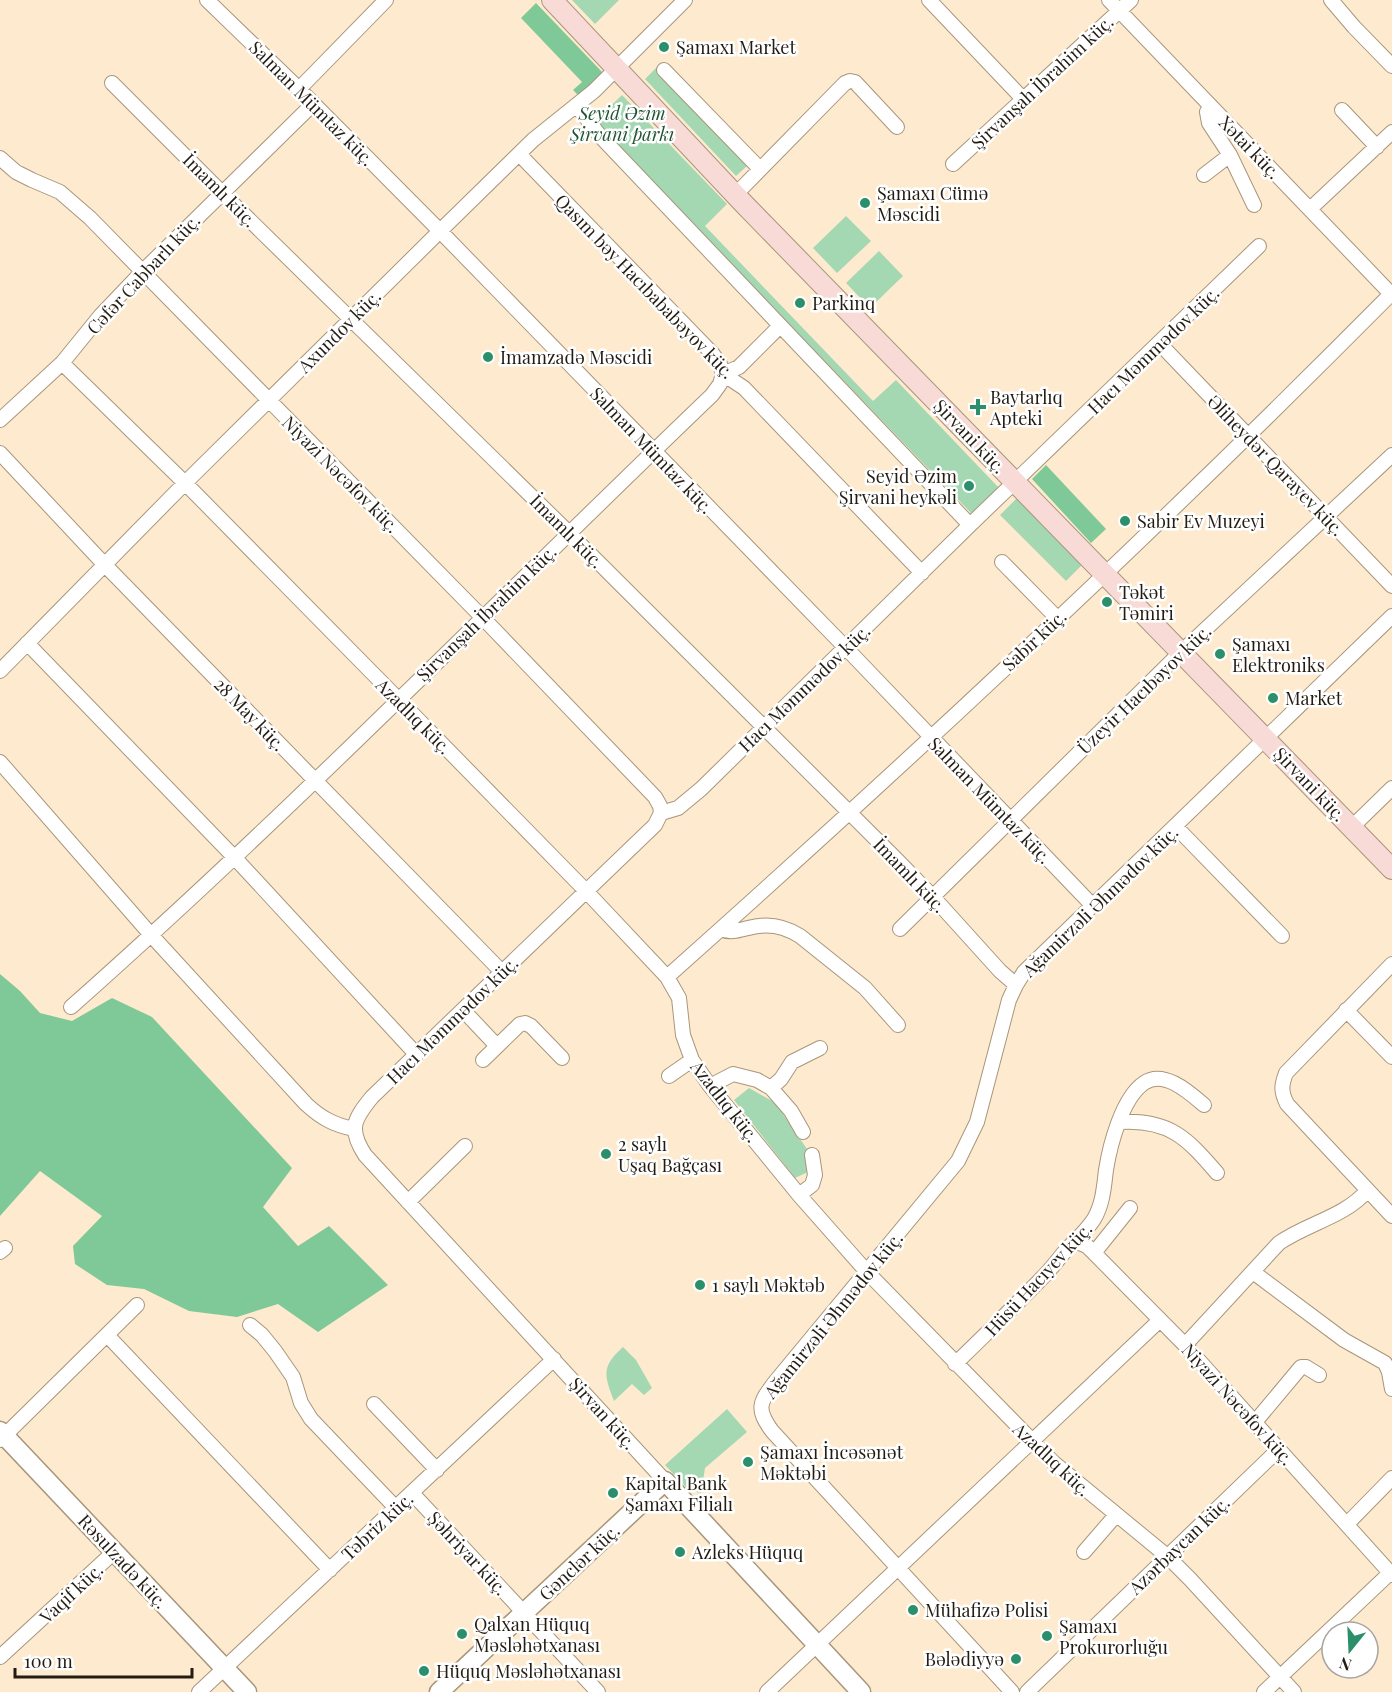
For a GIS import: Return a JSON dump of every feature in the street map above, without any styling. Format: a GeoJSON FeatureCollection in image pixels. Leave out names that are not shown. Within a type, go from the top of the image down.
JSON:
{"type":"FeatureCollection","features":[{"type":"Feature","properties":{"kind":"main road","name":"Şirvani küç."},"geometry":{"type":"LineString","coordinates":[[552,0],[735,195],[1392,869]]}},
{"type":"Feature","properties":{"kind":"street","name":"Salman Mümtaz küç."},"geometry":{"type":"LineString","coordinates":[[207,0],[440,231],[846,648],[1093,906]]}},
{"type":"Feature","properties":{"kind":"street"},"geometry":{"type":"LineString","coordinates":[[299,89],[386,0]]}},
{"type":"Feature","properties":{"kind":"street","name":"Axundov küç."},"geometry":{"type":"LineString","coordinates":[[0,671],[185,483],[440,231],[543,131],[577,106],[685,0]]}},
{"type":"Feature","properties":{"kind":"street"},"geometry":{"type":"LineString","coordinates":[[929,0],[1024,100]]}},
{"type":"Feature","properties":{"kind":"street","name":"Xətai küç."},"geometry":{"type":"LineString","coordinates":[[1109,0],[1392,294]]}},
{"type":"Feature","properties":{"kind":"street","name":"Şirvanşah İbrahim küç."},"geometry":{"type":"LineString","coordinates":[[953,165],[1131,0]]}},
{"type":"Feature","properties":{"kind":"street"},"geometry":{"type":"LineString","coordinates":[[1331,0],[1392,66]]}},
{"type":"Feature","properties":{"kind":"street"},"geometry":{"type":"LineString","coordinates":[[664,70],[760,170]]}},
{"type":"Feature","properties":{"kind":"street"},"geometry":{"type":"LineString","coordinates":[[735,195],[845,83],[855,82],[897,127]]}},
{"type":"Feature","properties":{"kind":"street","name":"İmamlı küç."},"geometry":{"type":"LineString","coordinates":[[112,83],[568,532],[934,898],[1000,971],[1016,985]]}},
{"type":"Feature","properties":{"kind":"street","name":"Cəfər Cabbarlı küç."},"geometry":{"type":"LineString","coordinates":[[0,420],[62,363],[101,315],[142,272],[313,104]]}},
{"type":"Feature","properties":{"kind":"street"},"geometry":{"type":"LineString","coordinates":[[577,106],[600,136],[970,525]]}},
{"type":"Feature","properties":{"kind":"street"},"geometry":{"type":"LineString","coordinates":[[1211,106],[1207,112],[1209,123],[1230,155],[1254,205]]}},
{"type":"Feature","properties":{"kind":"street"},"geometry":{"type":"LineString","coordinates":[[1342,110],[1377,147]]}},
{"type":"Feature","properties":{"kind":"street"},"geometry":{"type":"LineString","coordinates":[[1310,209],[1392,132]]}},
{"type":"Feature","properties":{"kind":"street","name":"Qasım bəy Hacıbababəyov küç."},"geometry":{"type":"LineString","coordinates":[[519,154],[712,353],[720,364],[723,374],[744,388],[922,573]]}},
{"type":"Feature","properties":{"kind":"street"},"geometry":{"type":"LineString","coordinates":[[1204,175],[1230,155]]}},
{"type":"Feature","properties":{"kind":"street","name":"Niyazi Nəcəfov küç."},"geometry":{"type":"LineString","coordinates":[[0,158],[16,172],[70,199],[482,616],[655,797],[661,813]]}},
{"type":"Feature","properties":{"kind":"street","name":"Hacı Məmmədov küç."},"geometry":{"type":"LineString","coordinates":[[354,1129],[357,1118],[372,1097],[654,825],[661,813],[678,808],[689,799],[1259,246]]}},
{"type":"Feature","properties":{"kind":"street","name":"Sabir küç."},"geometry":{"type":"LineString","coordinates":[[667,977],[1105,575],[1392,294]]}},
{"type":"Feature","properties":{"kind":"street"},"geometry":{"type":"LineString","coordinates":[[723,374],[739,367],[780,326]]}},
{"type":"Feature","properties":{"kind":"street","name":"Əliheydər Qarayev küç."},"geometry":{"type":"LineString","coordinates":[[1160,344],[1392,586]]}},
{"type":"Feature","properties":{"kind":"street","name":"Azadlıq küç."},"geometry":{"type":"LineString","coordinates":[[62,363],[185,483],[398,699],[667,977],[679,998],[683,1035],[692,1060],[710,1086],[867,1272],[1031,1441],[1068,1475],[1167,1556],[1294,1692]]}},
{"type":"Feature","properties":{"kind":"street","name":"Şirvanşah İbrahim küç."},"geometry":{"type":"LineString","coordinates":[[71,1007],[152,936],[235,858],[568,532],[712,395],[720,384],[723,374]]}},
{"type":"Feature","properties":{"kind":"street","name":"28 May küç."},"geometry":{"type":"LineString","coordinates":[[0,453],[104,564],[502,972]]}},
{"type":"Feature","properties":{"kind":"street","name":"Üzeyir Hacıbəyov küç."},"geometry":{"type":"LineString","coordinates":[[900,929],[1180,653],[1392,455]]}},
{"type":"Feature","properties":{"kind":"street"},"geometry":{"type":"LineString","coordinates":[[1002,562],[1057,618]]}},
{"type":"Feature","properties":{"kind":"street","name":"Ağamirzəli Əhmədov küç."},"geometry":{"type":"LineString","coordinates":[[898,1568],[772,1431],[760,1410],[762,1401],[775,1382],[952,1169],[966,1148],[982,1106],[1007,1008],[1024,972],[1392,616]]}},
{"type":"Feature","properties":{"kind":"street"},"geometry":{"type":"LineString","coordinates":[[27,643],[235,858],[416,1054]]}},
{"type":"Feature","properties":{"kind":"street"},"geometry":{"type":"LineString","coordinates":[[0,762],[152,936],[306,1104],[320,1116],[336,1125],[354,1129]]}},
{"type":"Feature","properties":{"kind":"street"},"geometry":{"type":"LineString","coordinates":[[1352,827],[1392,788]]}},
{"type":"Feature","properties":{"kind":"street"},"geometry":{"type":"LineString","coordinates":[[1175,826],[1282,936]]}},
{"type":"Feature","properties":{"kind":"street"},"geometry":{"type":"LineString","coordinates":[[721,929],[731,932],[766,925],[788,929],[865,988],[898,1025]]}},
{"type":"Feature","properties":{"kind":"street"},"geometry":{"type":"LineString","coordinates":[[1392,964],[1286,1073],[1282,1083],[1282,1094],[1287,1104],[1392,1216]]}},
{"type":"Feature","properties":{"kind":"street"},"geometry":{"type":"LineString","coordinates":[[463,1010],[497,1046]]}},
{"type":"Feature","properties":{"kind":"street"},"geometry":{"type":"LineString","coordinates":[[1346,1010],[1392,1057]]}},
{"type":"Feature","properties":{"kind":"street"},"geometry":{"type":"LineString","coordinates":[[483,1060],[520,1024],[525,1023],[531,1026],[562,1058]]}},
{"type":"Feature","properties":{"kind":"street"},"geometry":{"type":"LineString","coordinates":[[771,1088],[781,1079],[792,1062],[820,1048]]}},
{"type":"Feature","properties":{"kind":"street"},"geometry":{"type":"LineString","coordinates":[[669,1076],[692,1060]]}},
{"type":"Feature","properties":{"kind":"street"},"geometry":{"type":"LineString","coordinates":[[710,1086],[733,1074],[757,1080],[771,1088],[791,1111],[804,1132]]}},
{"type":"Feature","properties":{"kind":"street","name":"Hüsü Hacıyev küç."},"geometry":{"type":"LineString","coordinates":[[956,1364],[1041,1279],[1068,1248],[1077,1242],[1094,1220],[1119,1122],[1135,1092],[1143,1083],[1152,1079],[1176,1084],[1204,1105]]}},
{"type":"Feature","properties":{"kind":"street"},"geometry":{"type":"LineString","coordinates":[[1119,1122],[1140,1121],[1162,1126],[1178,1134],[1195,1148],[1217,1173]]}},
{"type":"Feature","properties":{"kind":"street","name":"Şirvan küç."},"geometry":{"type":"LineString","coordinates":[[354,1129],[358,1144],[365,1155],[861,1692]]}},
{"type":"Feature","properties":{"kind":"street"},"geometry":{"type":"LineString","coordinates":[[408,1202],[465,1146]]}},
{"type":"Feature","properties":{"kind":"street"},"geometry":{"type":"LineString","coordinates":[[800,1195],[812,1185],[815,1175],[812,1155]]}},
{"type":"Feature","properties":{"kind":"street"},"geometry":{"type":"LineString","coordinates":[[1185,1345],[1280,1243],[1295,1232],[1345,1210],[1358,1202],[1368,1191]]}},
{"type":"Feature","properties":{"kind":"street"},"geometry":{"type":"LineString","coordinates":[[1094,1253],[1130,1208]]}},
{"type":"Feature","properties":{"kind":"street","name":"Niyazi Nəcəfov küç."},"geometry":{"type":"LineString","coordinates":[[1077,1242],[1087,1246],[1185,1345],[1391,1574]]}},
{"type":"Feature","properties":{"kind":"street"},"geometry":{"type":"LineString","coordinates":[[1253,1272],[1344,1340],[1384,1363],[1389,1372],[1392,1389]]}},
{"type":"Feature","properties":{"kind":"street"},"geometry":{"type":"LineString","coordinates":[[2,1436],[137,1305]]}},
{"type":"Feature","properties":{"kind":"street"},"geometry":{"type":"LineString","coordinates":[[766,1692],[1160,1320]]}},
{"type":"Feature","properties":{"kind":"street"},"geometry":{"type":"LineString","coordinates":[[250,1325],[262,1335],[293,1377],[301,1403],[311,1419],[396,1508]]}},
{"type":"Feature","properties":{"kind":"street"},"geometry":{"type":"LineString","coordinates":[[107,1335],[330,1570]]}},
{"type":"Feature","properties":{"kind":"street","name":"Təbriz küç."},"geometry":{"type":"LineString","coordinates":[[199,1692],[554,1359]]}},
{"type":"Feature","properties":{"kind":"street"},"geometry":{"type":"LineString","coordinates":[[1255,1422],[1301,1367],[1306,1367],[1319,1375]]}},
{"type":"Feature","properties":{"kind":"street"},"geometry":{"type":"LineString","coordinates":[[374,1404],[436,1470]]}},
{"type":"Feature","properties":{"kind":"street","name":"Rəsulzadə küç."},"geometry":{"type":"LineString","coordinates":[[2,1436],[247,1692]]}},
{"type":"Feature","properties":{"kind":"street","name":"Azərbaycan küç."},"geometry":{"type":"LineString","coordinates":[[1027,1692],[1279,1449]]}},
{"type":"Feature","properties":{"kind":"street"},"geometry":{"type":"LineString","coordinates":[[1347,1524],[1392,1478]]}},
{"type":"Feature","properties":{"kind":"street","name":"Gənclər küç."},"geometry":{"type":"LineString","coordinates":[[439,1692],[665,1481]]}},
{"type":"Feature","properties":{"kind":"street","name":"Şəhriyar küç."},"geometry":{"type":"LineString","coordinates":[[412,1493],[598,1692]]}},
{"type":"Feature","properties":{"kind":"street"},"geometry":{"type":"LineString","coordinates":[[1084,1552],[1116,1515]]}},
{"type":"Feature","properties":{"kind":"street","name":"Vaqif küç."},"geometry":{"type":"LineString","coordinates":[[0,1657],[114,1552]]}},
{"type":"Feature","properties":{"kind":"street"},"geometry":{"type":"LineString","coordinates":[[898,1568],[1012,1692]]}},
{"type":"Feature","properties":{"kind":"street"},"geometry":{"type":"LineString","coordinates":[[1264,1692],[1391,1574]]}},
{"type":"Feature","properties":{"kind":"green space"},"geometry":{"type":"Polygon","coordinates":[[[572,0],[619,0],[595,24],[572,0]]]}},
{"type":"Feature","properties":{"kind":"green space"},"geometry":{"type":"Polygon","coordinates":[[[536,3],[603,73],[579,96],[573,90],[582,82],[521,18],[536,3]]]}},
{"type":"Feature","properties":{"kind":"green space"},"geometry":{"type":"Polygon","coordinates":[[[656,68],[747,166],[736,176],[645,79],[656,68]]]}},
{"type":"Feature","properties":{"kind":"green space","name":"Seyid Əzim Şirvani parkı"},"geometry":{"type":"Polygon","coordinates":[[[622,95],[727,204],[705,226],[873,401],[896,380],[999,488],[972,514],[594,122],[622,95]]]}},
{"type":"Feature","properties":{"kind":"green space"},"geometry":{"type":"Polygon","coordinates":[[[846,216],[871,241],[837,273],[813,248],[846,216]]]}},
{"type":"Feature","properties":{"kind":"green space"},"geometry":{"type":"Polygon","coordinates":[[[879,251],[903,276],[870,308],[846,283],[879,251]]]}},
{"type":"Feature","properties":{"kind":"green space"},"geometry":{"type":"Polygon","coordinates":[[[1046,465],[1106,529],[1091,543],[1032,479],[1046,465]]]}},
{"type":"Feature","properties":{"kind":"green space"},"geometry":{"type":"Polygon","coordinates":[[[1017,498],[1082,565],[1066,581],[1000,515],[1017,498]]]}},
{"type":"Feature","properties":{"kind":"green space"},"geometry":{"type":"Polygon","coordinates":[[[0,974],[40,1013],[72,1021],[112,998],[152,1017],[292,1168],[263,1207],[298,1246],[329,1226],[388,1285],[318,1332],[278,1304],[237,1317],[189,1311],[144,1289],[107,1285],[75,1264],[73,1246],[102,1216],[40,1171],[0,1216],[0,974]]]}},
{"type":"Feature","properties":{"kind":"green space"},"geometry":{"type":"Polygon","coordinates":[[[749,1088],[772,1101],[781,1111],[807,1149],[808,1172],[795,1178],[734,1100],[749,1088]]]}},
{"type":"Feature","properties":{"kind":"green space"},"geometry":{"type":"Polygon","coordinates":[[[623,1347],[636,1360],[652,1388],[644,1395],[632,1384],[614,1401],[606,1372],[611,1360],[623,1347]]]}},
{"type":"Feature","properties":{"kind":"green space"},"geometry":{"type":"Polygon","coordinates":[[[727,1409],[747,1432],[705,1468],[701,1494],[686,1487],[665,1465],[727,1409]]]}},
{"type":"Feature","properties":{"kind":"place","name":"Şamaxı Market"},"geometry":{"type":"Point","coordinates":[664,47]}},
{"type":"Feature","properties":{"kind":"place","name":"Şamaxı Cümə Məscidi"},"geometry":{"type":"Point","coordinates":[865,203]}},
{"type":"Feature","properties":{"kind":"place","name":"Parkinq"},"geometry":{"type":"Point","coordinates":[800,303]}},
{"type":"Feature","properties":{"kind":"place","name":"İmamzadə Məscidi"},"geometry":{"type":"Point","coordinates":[488,357]}},
{"type":"Feature","properties":{"kind":"place","name":"Baytarlıq Apteki"},"geometry":{"type":"Point","coordinates":[978,407]}},
{"type":"Feature","properties":{"kind":"place","name":"Seyid Əzim Şirvani heykəli"},"geometry":{"type":"Point","coordinates":[969,486]}},
{"type":"Feature","properties":{"kind":"place","name":"Sabir Ev Muzeyi"},"geometry":{"type":"Point","coordinates":[1125,521]}},
{"type":"Feature","properties":{"kind":"place","name":"Təkət Təmiri"},"geometry":{"type":"Point","coordinates":[1107,602]}},
{"type":"Feature","properties":{"kind":"place","name":"Şamaxı Elektroniks"},"geometry":{"type":"Point","coordinates":[1220,654]}},
{"type":"Feature","properties":{"kind":"place","name":"Market"},"geometry":{"type":"Point","coordinates":[1273,698]}},
{"type":"Feature","properties":{"kind":"place","name":"2 saylı Uşaq Bağçası"},"geometry":{"type":"Point","coordinates":[606,1154]}},
{"type":"Feature","properties":{"kind":"place","name":"1 saylı Məktəb"},"geometry":{"type":"Point","coordinates":[700,1285]}},
{"type":"Feature","properties":{"kind":"place","name":"Şamaxı İncəsənət Məktəbi"},"geometry":{"type":"Point","coordinates":[748,1462]}},
{"type":"Feature","properties":{"kind":"place","name":"Kapital Bank Şamaxı Filialı"},"geometry":{"type":"Point","coordinates":[613,1493]}},
{"type":"Feature","properties":{"kind":"place","name":"Azleks Hüquq"},"geometry":{"type":"Point","coordinates":[680,1552]}},
{"type":"Feature","properties":{"kind":"place","name":"Mühafizə Polisi"},"geometry":{"type":"Point","coordinates":[913,1610]}},
{"type":"Feature","properties":{"kind":"place","name":"Qalxan Hüquq Məsləhətxanası"},"geometry":{"type":"Point","coordinates":[462,1634]}},
{"type":"Feature","properties":{"kind":"place","name":"Şamaxı Prokurorluğu"},"geometry":{"type":"Point","coordinates":[1047,1636]}},
{"type":"Feature","properties":{"kind":"place","name":"Bələdiyyə"},"geometry":{"type":"Point","coordinates":[1016,1659]}},
{"type":"Feature","properties":{"kind":"place","name":"Hüquq Məsləhətxanası"},"geometry":{"type":"Point","coordinates":[424,1671]}}]}
